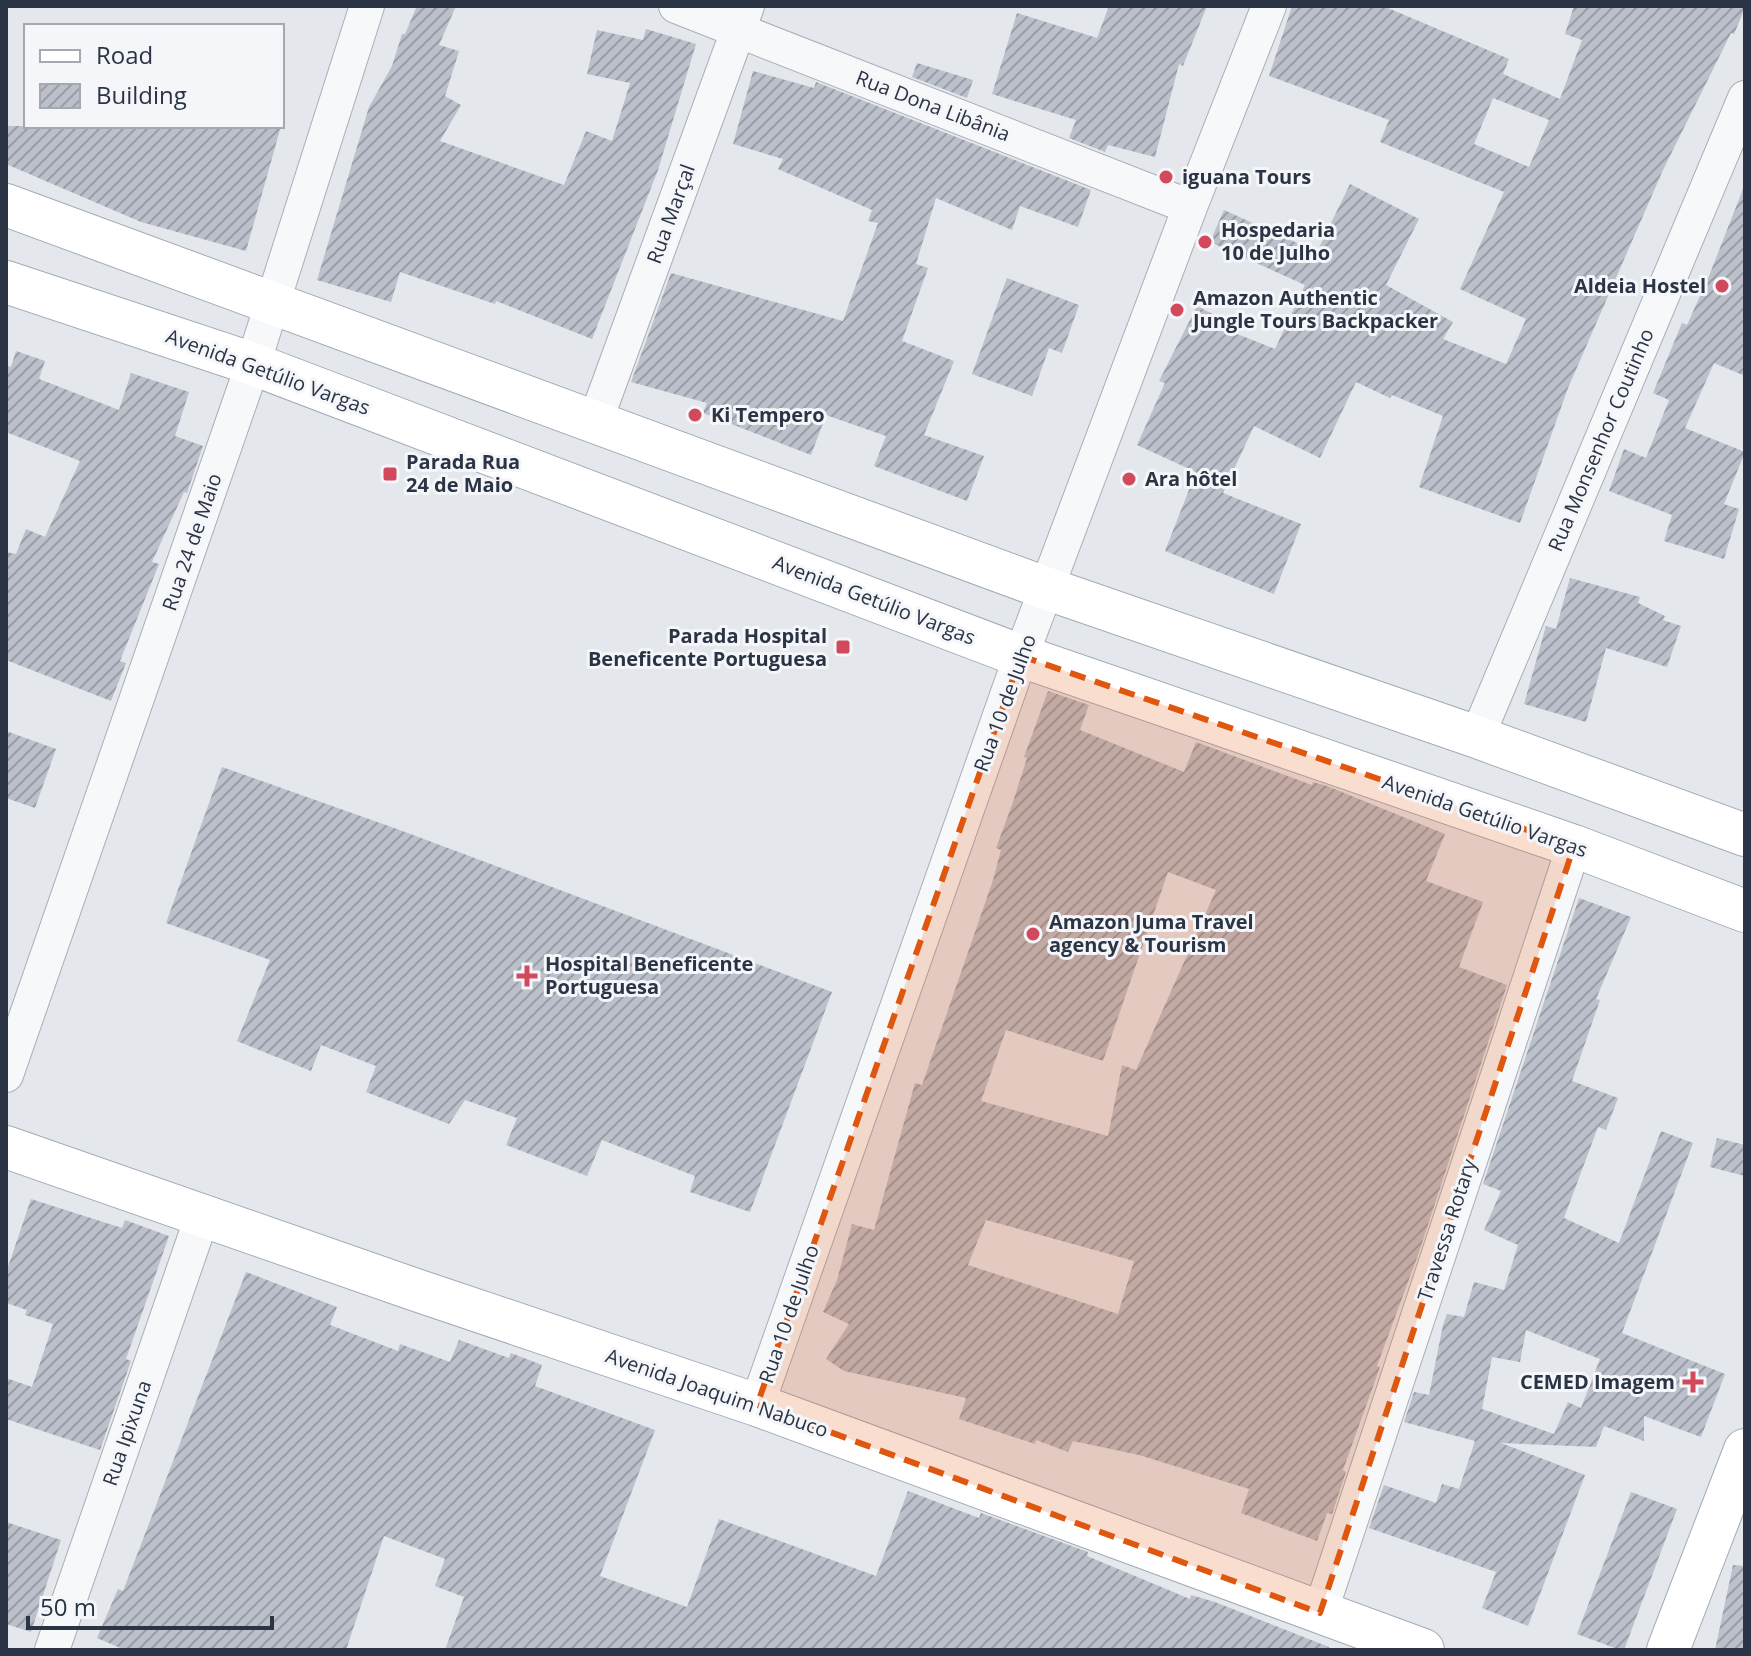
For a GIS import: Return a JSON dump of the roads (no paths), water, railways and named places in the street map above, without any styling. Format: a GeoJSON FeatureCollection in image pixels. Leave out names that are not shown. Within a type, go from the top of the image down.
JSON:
{"type":"FeatureCollection","features":[{"type":"Feature","properties":{"kind":"main road"},"geometry":{"type":"LineString","coordinates":[[6,205],[1048,589],[1477,737],[1745,835]]}},
{"type":"Feature","properties":{"kind":"main road","name":"Avenida Getúlio Vargas"},"geometry":{"type":"LineString","coordinates":[[6,282],[253,364],[1021,656],[1574,846],[1745,911]]}},
{"type":"Feature","properties":{"kind":"main road","name":"Avenida Joaquim Nabuco"},"geometry":{"type":"LineString","coordinates":[[6,1147],[202,1217],[757,1405],[1423,1650]]}},
{"type":"Feature","properties":{"kind":"main road"},"geometry":{"type":"LineString","coordinates":[[1668,1650],[1745,1450]]}},
{"type":"Feature","properties":{"kind":"street","name":"Rua 24 de Maio"},"geometry":{"type":"LineString","coordinates":[[6,1075],[274,302],[367,6]]}},
{"type":"Feature","properties":{"kind":"street","name":"Rua Dona Libânia"},"geometry":{"type":"LineString","coordinates":[[676,6],[743,18],[1190,207]]}},
{"type":"Feature","properties":{"kind":"street","name":"Rua 10 de Julho"},"geometry":{"type":"LineString","coordinates":[[757,1405],[1021,656],[1269,6]]}},
{"type":"Feature","properties":{"kind":"street","name":"Rua Marçal"},"geometry":{"type":"LineString","coordinates":[[595,422],[743,18]]}},
{"type":"Feature","properties":{"kind":"street","name":"Rua Monsenhor Coutinho"},"geometry":{"type":"LineString","coordinates":[[1477,737],[1745,98]]}},
{"type":"Feature","properties":{"kind":"street","name":"Travessa Rotary"},"geometry":{"type":"LineString","coordinates":[[1320,1613],[1574,846]]}},
{"type":"Feature","properties":{"kind":"street","name":"Rua Ipixuna"},"geometry":{"type":"LineString","coordinates":[[52,1650],[202,1217]]}},
{"type":"Feature","properties":{"kind":"place","name":"iguana Tours"},"geometry":{"type":"Point","coordinates":[1166,177]}},
{"type":"Feature","properties":{"kind":"place","name":"Hospedaria 10 de Julho"},"geometry":{"type":"Point","coordinates":[1205,242]}},
{"type":"Feature","properties":{"kind":"place","name":"Aldeia Hostel"},"geometry":{"type":"Point","coordinates":[1722,286]}},
{"type":"Feature","properties":{"kind":"place","name":"Amazon Authentic Jungle Tours Backpacker"},"geometry":{"type":"Point","coordinates":[1177,310]}},
{"type":"Feature","properties":{"kind":"place","name":"Ki Tempero"},"geometry":{"type":"Point","coordinates":[695,415]}},
{"type":"Feature","properties":{"kind":"place","name":"Parada Rua 24 de Maio"},"geometry":{"type":"Point","coordinates":[390,474]}},
{"type":"Feature","properties":{"kind":"place","name":"Ara hôtel"},"geometry":{"type":"Point","coordinates":[1129,479]}},
{"type":"Feature","properties":{"kind":"place","name":"Parada Hospital Beneficente Portuguesa"},"geometry":{"type":"Point","coordinates":[843,647]}},
{"type":"Feature","properties":{"kind":"place","name":"Amazon Juma Travel agency & Tourism"},"geometry":{"type":"Point","coordinates":[1033,934]}},
{"type":"Feature","properties":{"kind":"place","name":"Hospital Beneficente Portuguesa"},"geometry":{"type":"Point","coordinates":[527,976]}},
{"type":"Feature","properties":{"kind":"place","name":"CEMED Imagem"},"geometry":{"type":"Point","coordinates":[1693,1382]}}]}
